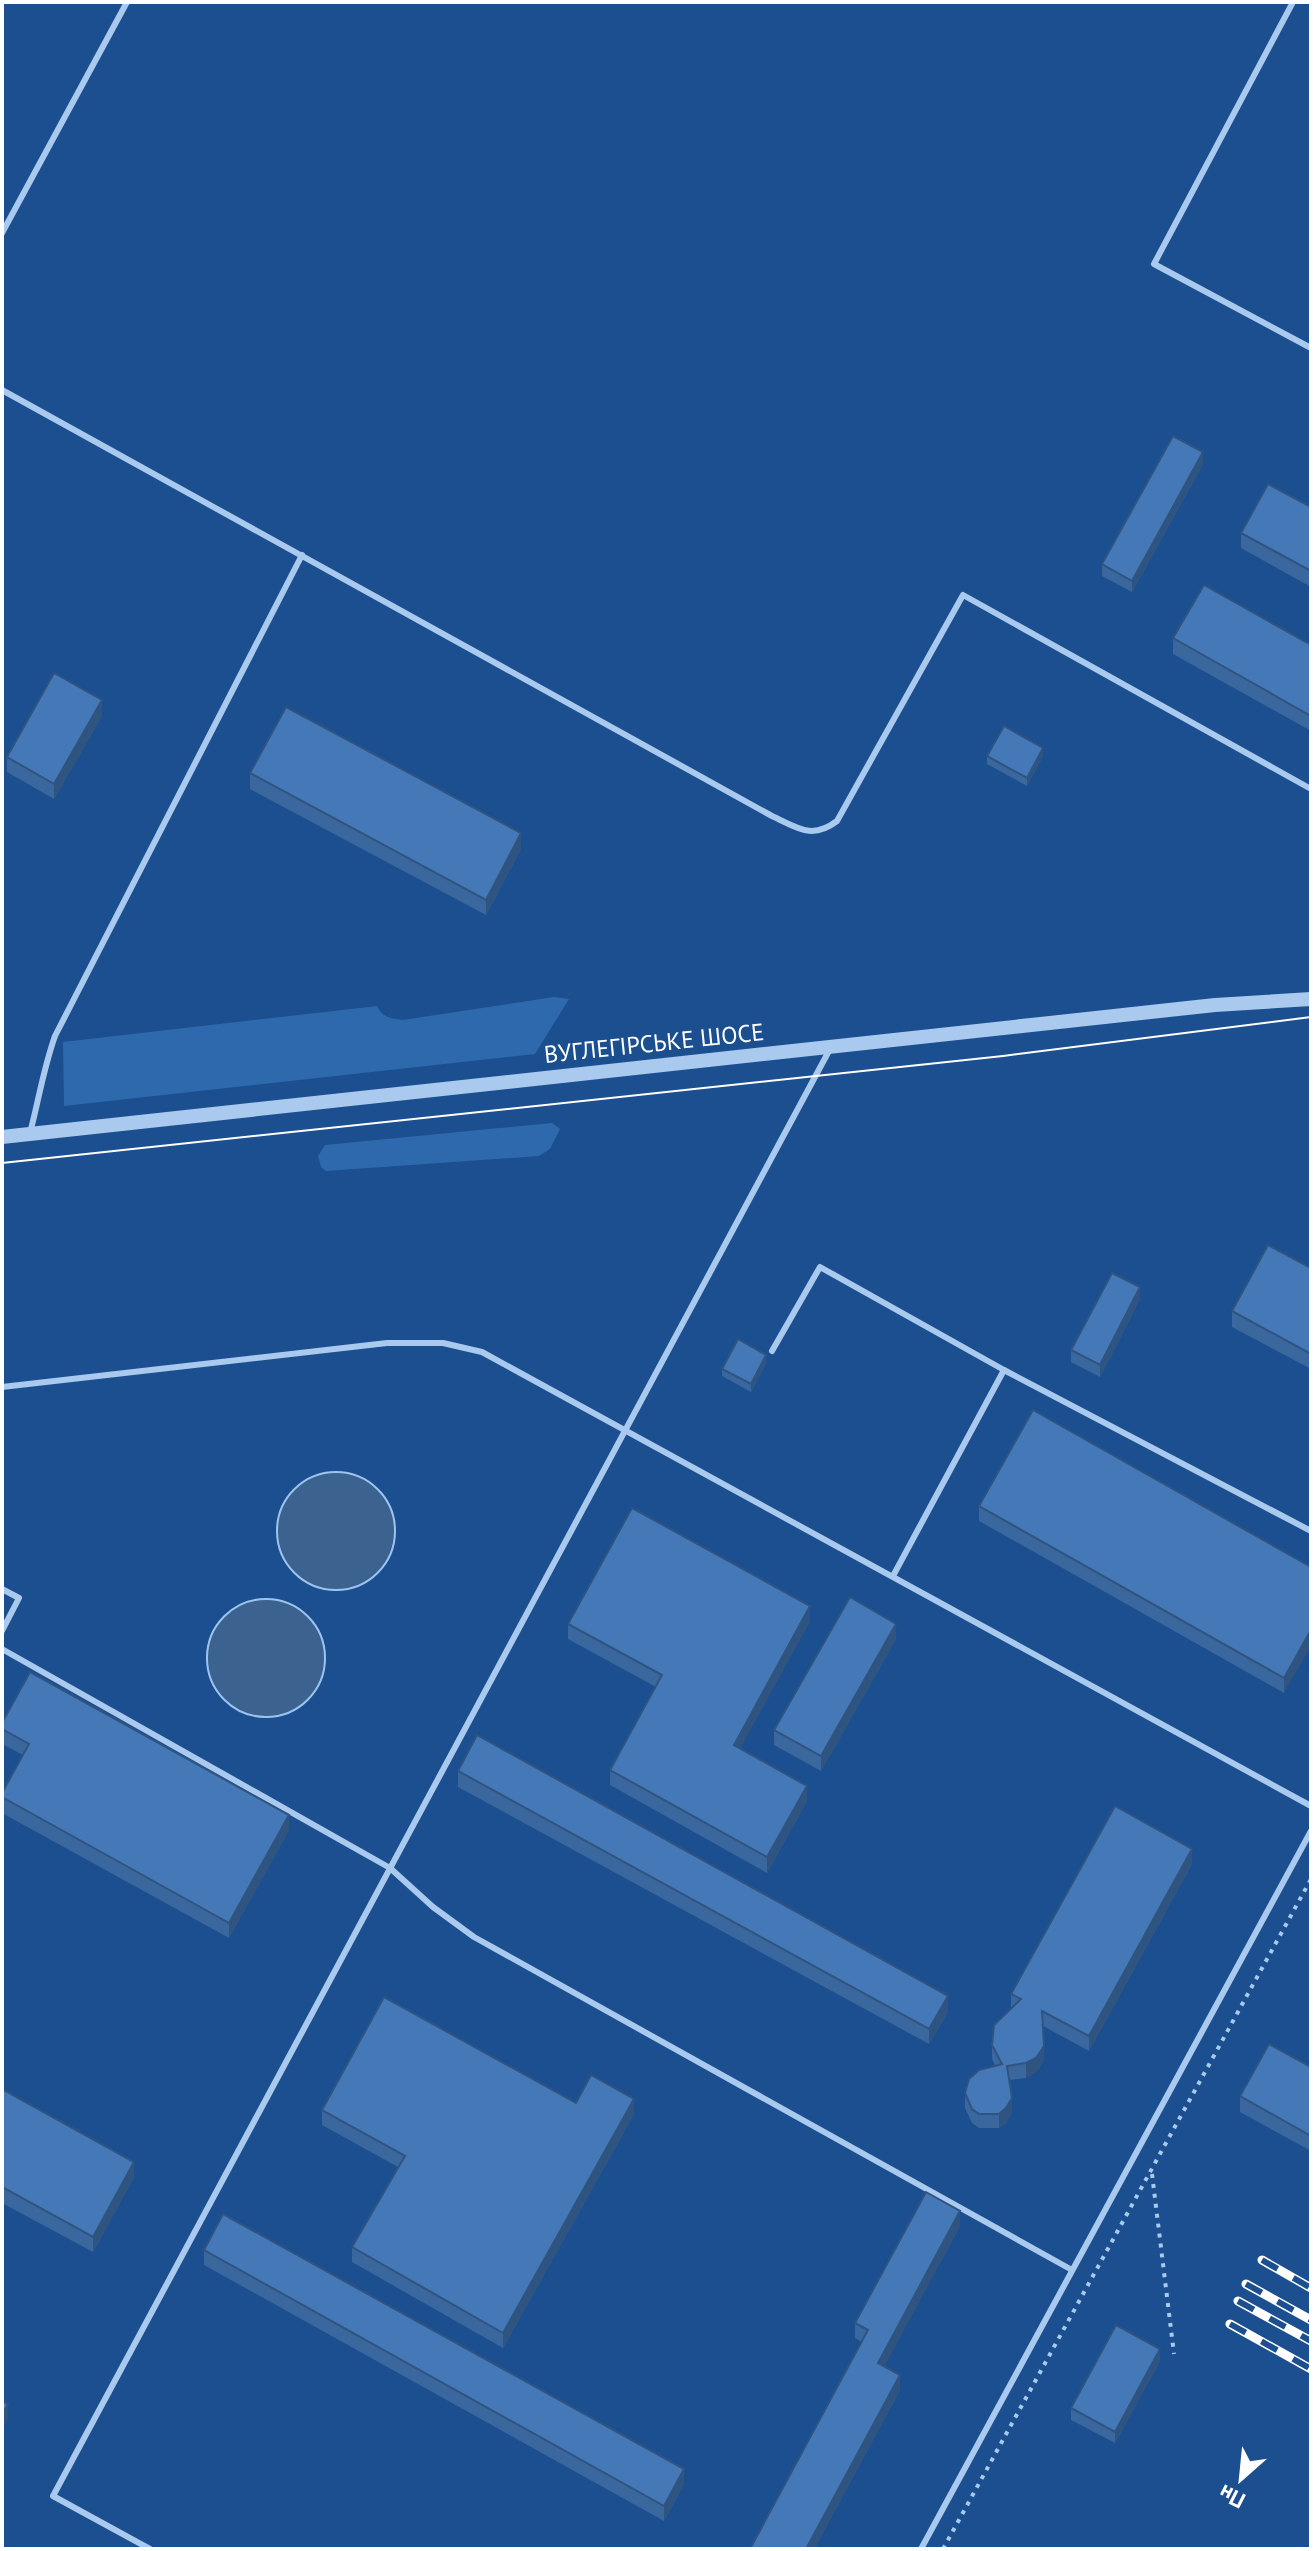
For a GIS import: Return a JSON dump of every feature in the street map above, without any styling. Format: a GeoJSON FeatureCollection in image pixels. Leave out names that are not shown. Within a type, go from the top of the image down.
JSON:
{"type":"FeatureCollection","features":[{"type":"Feature","properties":{"kind":"street","name":"ВУГЛЕГІРСЬКЕ ШОСЕ"},"geometry":{"type":"LineString","coordinates":[[2,1137],[832,1046],[1243,1003],[1311,999]]}},
{"type":"Feature","properties":{"kind":"lane"},"geometry":{"type":"LineString","coordinates":[[2,233],[127,2]]}},
{"type":"Feature","properties":{"kind":"lane"},"geometry":{"type":"LineString","coordinates":[[1293,2],[1154,264],[1311,348]]}},
{"type":"Feature","properties":{"kind":"lane"},"geometry":{"type":"LineString","coordinates":[[2,390],[772,816],[811,832],[825,830],[837,821],[963,595],[1311,789]]}},
{"type":"Feature","properties":{"kind":"lane"},"geometry":{"type":"LineString","coordinates":[[30,1133],[39,1088],[55,1036],[302,555]]}},
{"type":"Feature","properties":{"kind":"lane"},"geometry":{"type":"LineString","coordinates":[[150,2549],[53,2496],[832,1046]]}},
{"type":"Feature","properties":{"kind":"lane"},"geometry":{"type":"LineString","coordinates":[[772,1351],[820,1267],[1004,1370],[1311,1531]]}},
{"type":"Feature","properties":{"kind":"lane"},"geometry":{"type":"LineString","coordinates":[[2,1387],[387,1343],[443,1343],[482,1352],[1311,1806]]}},
{"type":"Feature","properties":{"kind":"lane"},"geometry":{"type":"LineString","coordinates":[[893,1576],[1004,1370]]}},
{"type":"Feature","properties":{"kind":"lane"},"geometry":{"type":"LineString","coordinates":[[2,1589],[19,1598],[2,1631]]}},
{"type":"Feature","properties":{"kind":"lane"},"geometry":{"type":"LineString","coordinates":[[2,1649],[390,1868],[433,1907],[474,1937],[1072,2270]]}},
{"type":"Feature","properties":{"kind":"lane"},"geometry":{"type":"LineString","coordinates":[[921,2549],[1311,1831]]}},
{"type":"Feature","properties":{"kind":"path"},"geometry":{"type":"LineString","coordinates":[[943,2549],[1311,1879]]}},
{"type":"Feature","properties":{"kind":"path"},"geometry":{"type":"LineString","coordinates":[[1152,2172],[1174,2354]]}},
{"type":"Feature","properties":{"kind":"shaded area"},"geometry":{"type":"Polygon","coordinates":[[[554,997],[569,999],[535,1054],[64,1106],[63,1042],[377,1006],[384,1015],[403,1020],[554,997]]]}},
{"type":"Feature","properties":{"kind":"shaded area"},"geometry":{"type":"Polygon","coordinates":[[[552,1123],[560,1129],[550,1149],[539,1156],[326,1171],[321,1167],[318,1156],[325,1145],[552,1123]]]}},
{"type":"Feature","properties":{"kind":"shaded area"},"geometry":{"type":"Polygon","coordinates":[[[336,1472],[359,1477],[378,1489],[390,1508],[395,1531],[390,1554],[378,1573],[359,1585],[336,1590],[313,1585],[294,1573],[282,1554],[277,1531],[282,1508],[294,1489],[313,1477],[336,1472]]]}},
{"type":"Feature","properties":{"kind":"shaded area"},"geometry":{"type":"Polygon","coordinates":[[[266,1599],[289,1604],[308,1616],[320,1635],[325,1658],[320,1681],[308,1700],[289,1712],[266,1717],[243,1712],[224,1700],[212,1681],[207,1658],[212,1635],[224,1616],[243,1604],[266,1599]]]}},
{"type":"Feature","properties":{"kind":"building"},"geometry":{"type":"Polygon","coordinates":[[[1173,436],[1203,452],[1132,581],[1102,564],[1173,436]]]}},
{"type":"Feature","properties":{"kind":"building"},"geometry":{"type":"Polygon","coordinates":[[[1268,484],[1311,507],[1311,571],[1241,533],[1268,484]]]}},
{"type":"Feature","properties":{"kind":"building"},"geometry":{"type":"Polygon","coordinates":[[[1204,585],[1311,645],[1311,716],[1173,638],[1204,585]]]}},
{"type":"Feature","properties":{"kind":"building"},"geometry":{"type":"Polygon","coordinates":[[[54,673],[102,700],[54,784],[7,757],[54,673]]]}},
{"type":"Feature","properties":{"kind":"building"},"geometry":{"type":"Polygon","coordinates":[[[286,707],[521,833],[486,900],[250,773],[286,707]]]}},
{"type":"Feature","properties":{"kind":"building"},"geometry":{"type":"Polygon","coordinates":[[[1004,726],[1043,748],[1027,778],[987,756],[1004,726]]]}},
{"type":"Feature","properties":{"kind":"building"},"geometry":{"type":"Polygon","coordinates":[[[1268,1245],[1311,1268],[1311,1354],[1232,1311],[1268,1245]]]}},
{"type":"Feature","properties":{"kind":"building"},"geometry":{"type":"Polygon","coordinates":[[[1112,1273],[1140,1287],[1100,1365],[1071,1350],[1112,1273]]]}},
{"type":"Feature","properties":{"kind":"building"},"geometry":{"type":"Polygon","coordinates":[[[738,1339],[766,1355],[751,1384],[722,1369],[738,1339]]]}},
{"type":"Feature","properties":{"kind":"building"},"geometry":{"type":"Polygon","coordinates":[[[1033,1410],[1311,1567],[1311,1630],[1284,1678],[979,1506],[1033,1410]]]}},
{"type":"Feature","properties":{"kind":"building"},"geometry":{"type":"Polygon","coordinates":[[[632,1508],[810,1606],[734,1745],[807,1786],[767,1857],[610,1770],[662,1675],[568,1624],[632,1508]]]}},
{"type":"Feature","properties":{"kind":"building"},"geometry":{"type":"Polygon","coordinates":[[[850,1597],[896,1624],[821,1756],[774,1730],[850,1597]]]}},
{"type":"Feature","properties":{"kind":"building"},"geometry":{"type":"Polygon","coordinates":[[[30,1672],[289,1815],[229,1923],[2,1797],[29,1744],[2,1729],[2,1723],[30,1672]]]}},
{"type":"Feature","properties":{"kind":"building"},"geometry":{"type":"Polygon","coordinates":[[[477,1735],[948,1996],[929,2029],[458,1771],[477,1735]]]}},
{"type":"Feature","properties":{"kind":"building"},"geometry":{"type":"Polygon","coordinates":[[[1115,1806],[1192,1849],[1089,2036],[1042,2011],[1044,2046],[1036,2058],[1007,2066],[1012,2098],[1006,2108],[999,2114],[979,2114],[972,2109],[965,2093],[969,2079],[979,2070],[1002,2064],[992,2045],[994,2025],[1021,1999],[1011,1994],[1115,1806]]]}},
{"type":"Feature","properties":{"kind":"building"},"geometry":{"type":"Polygon","coordinates":[[[384,1997],[576,2103],[591,2075],[634,2099],[503,2333],[352,2247],[405,2156],[322,2110],[384,1997]]]}},
{"type":"Feature","properties":{"kind":"building"},"geometry":{"type":"Polygon","coordinates":[[[1269,2044],[1311,2067],[1311,2136],[1240,2096],[1269,2044]]]}},
{"type":"Feature","properties":{"kind":"building"},"geometry":{"type":"Polygon","coordinates":[[[2,2089],[134,2162],[93,2237],[2,2187],[2,2089]]]}},
{"type":"Feature","properties":{"kind":"building"},"geometry":{"type":"Polygon","coordinates":[[[926,2192],[960,2211],[878,2363],[900,2375],[806,2549],[750,2549],[868,2330],[855,2323],[926,2192]]]}},
{"type":"Feature","properties":{"kind":"building"},"geometry":{"type":"Polygon","coordinates":[[[223,2214],[684,2469],[664,2506],[204,2250],[223,2214]]]}},
{"type":"Feature","properties":{"kind":"building"},"geometry":{"type":"Polygon","coordinates":[[[1116,2325],[1160,2349],[1115,2432],[1071,2408],[1116,2325]]]}},
{"type":"Feature","properties":{"kind":"building"},"geometry":{"type":"Polygon","coordinates":[[[2,2401],[8,2404],[2,2415],[2,2401]]]}},
{"type":"Feature","properties":{"kind":"tram line"},"geometry":{"type":"LineString","coordinates":[[2,1163],[1003,1056],[1311,1017]]}},
{"type":"Feature","properties":{"kind":"railway"},"geometry":{"type":"LineString","coordinates":[[1262,2260],[1311,2288]]}},
{"type":"Feature","properties":{"kind":"railway"},"geometry":{"type":"LineString","coordinates":[[1246,2284],[1311,2320]]}},
{"type":"Feature","properties":{"kind":"railway"},"geometry":{"type":"LineString","coordinates":[[1238,2301],[1311,2341]]}},
{"type":"Feature","properties":{"kind":"railway"},"geometry":{"type":"LineString","coordinates":[[1230,2324],[1311,2369]]}}]}
